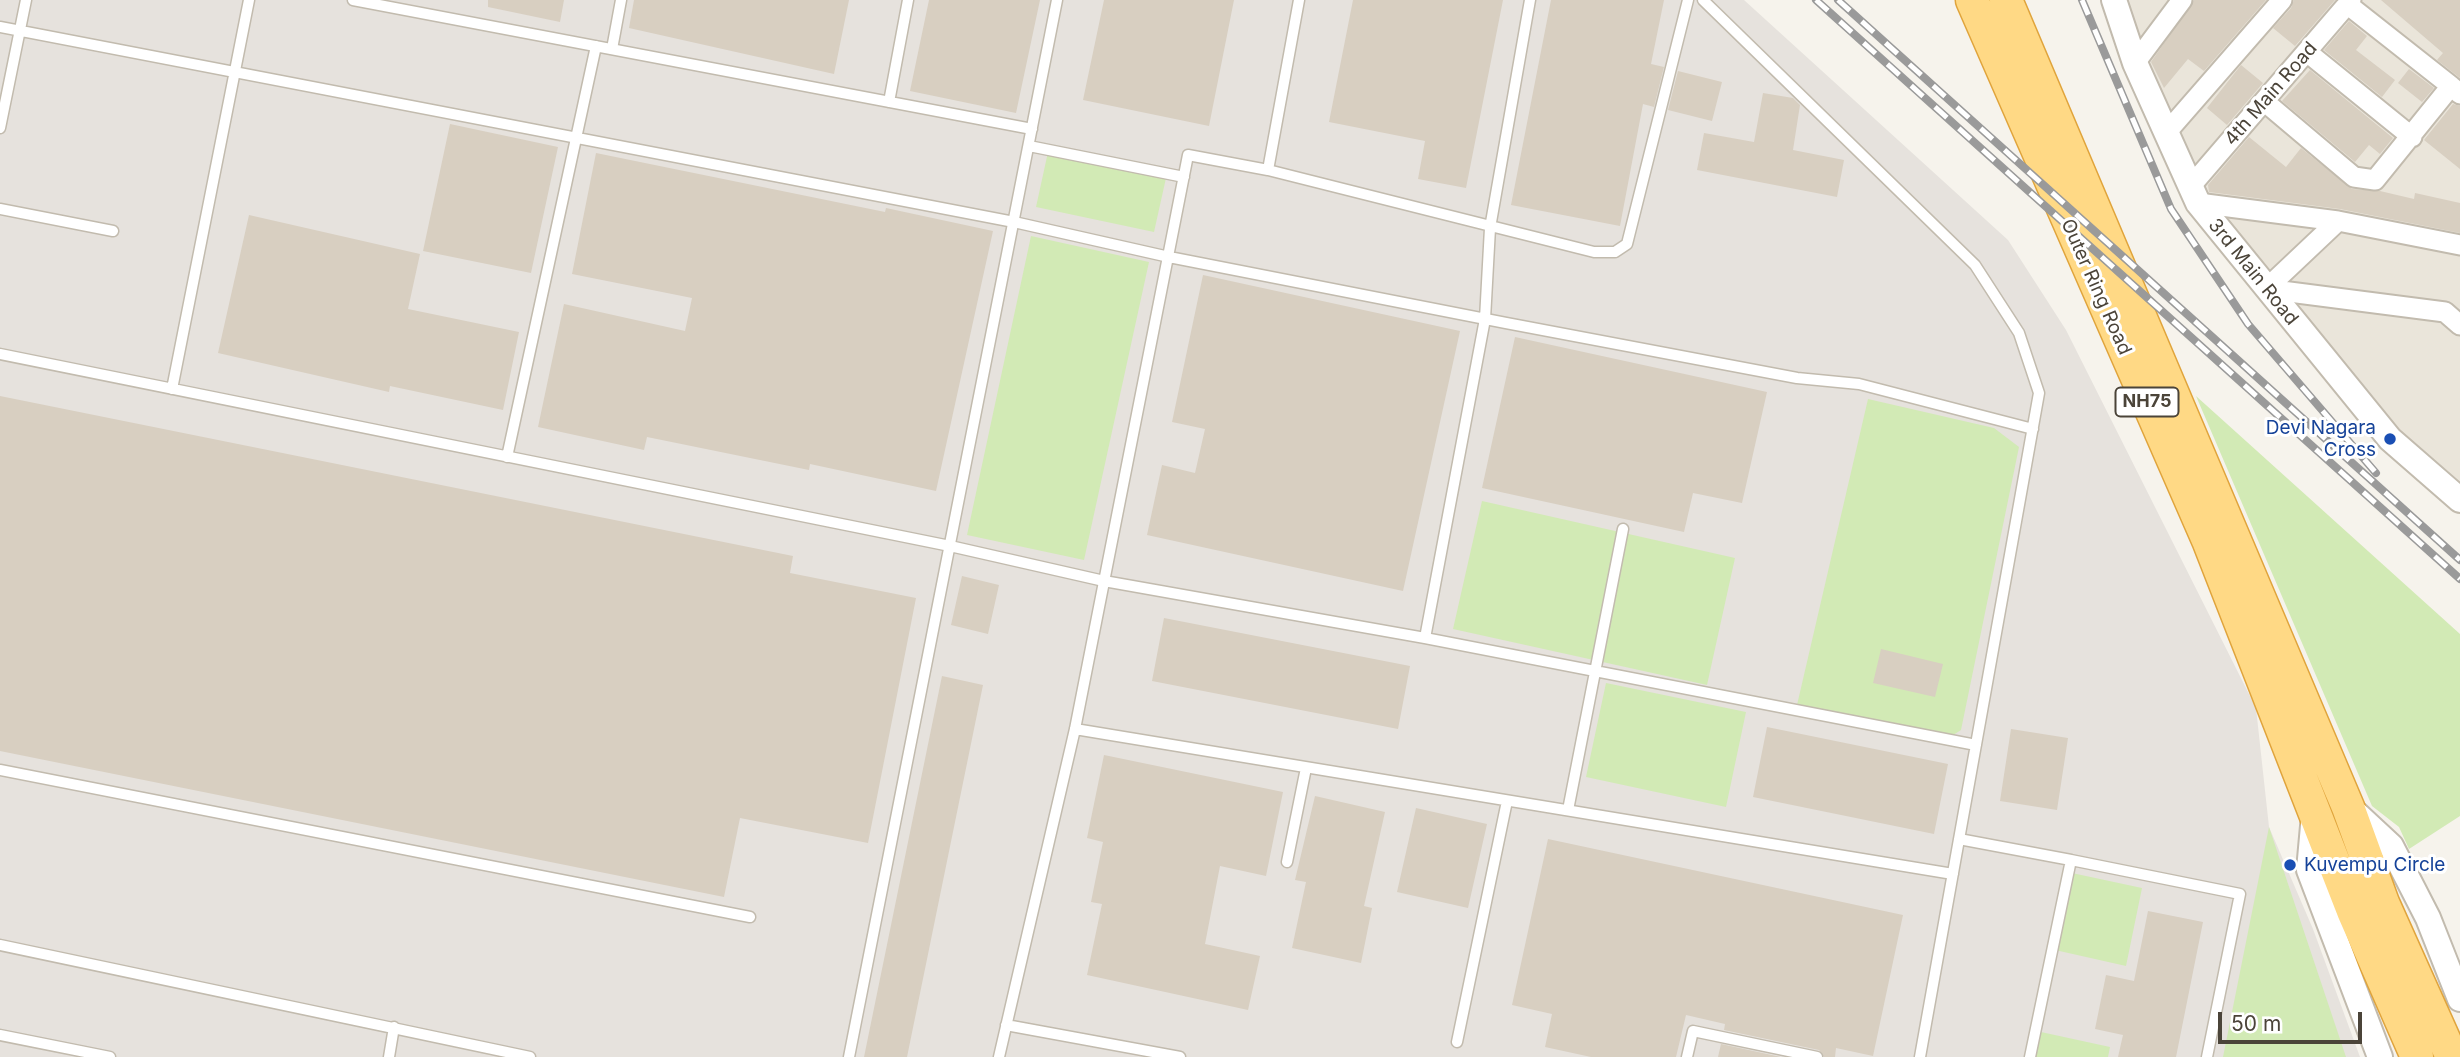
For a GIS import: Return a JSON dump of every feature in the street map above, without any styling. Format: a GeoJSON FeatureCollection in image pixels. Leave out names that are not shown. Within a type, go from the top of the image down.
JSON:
{"type":"FeatureCollection","features":[{"type":"Feature","properties":{"kind":"highway","name":"Outer Ring Road"},"geometry":{"type":"LineString","coordinates":[[1972,0],[2208,540],[2315,807]]}},
{"type":"Feature","properties":{"kind":"highway","name":"Outer Ring Road"},"geometry":{"type":"LineString","coordinates":[[2006,0],[2348,807]]}},
{"type":"Feature","properties":{"kind":"highway","name":"NH75"},"geometry":{"type":"LineString","coordinates":[[2315,807],[2354,911],[2417,1057]]}},
{"type":"Feature","properties":{"kind":"highway","name":"NH75"},"geometry":{"type":"LineString","coordinates":[[2348,807],[2383,903],[2452,1057]]}},
{"type":"Feature","properties":{"kind":"street","name":"3rd Main Road"},"geometry":{"type":"LineString","coordinates":[[2114,0],[2135,63],[2194,195],[2266,289],[2390,439],[2460,500]]}},
{"type":"Feature","properties":{"kind":"street"},"geometry":{"type":"LineString","coordinates":[[2135,63],[2182,0]]}},
{"type":"Feature","properties":{"kind":"street"},"geometry":{"type":"LineString","coordinates":[[2166,133],[2282,0]]}},
{"type":"Feature","properties":{"kind":"street"},"geometry":{"type":"LineString","coordinates":[[2265,102],[2354,177],[2375,180],[2455,90],[2349,2]]}},
{"type":"Feature","properties":{"kind":"street","name":"4th Main Road"},"geometry":{"type":"LineString","coordinates":[[2194,195],[2265,102],[2349,2]]}},
{"type":"Feature","properties":{"kind":"street"},"geometry":{"type":"LineString","coordinates":[[2307,52],[2412,137]]}},
{"type":"Feature","properties":{"kind":"street"},"geometry":{"type":"LineString","coordinates":[[2194,195],[2460,245]]}},
{"type":"Feature","properties":{"kind":"street"},"geometry":{"type":"LineString","coordinates":[[2266,289],[2338,221]]}},
{"type":"Feature","properties":{"kind":"street"},"geometry":{"type":"LineString","coordinates":[[2266,289],[2445,312],[2460,326]]}},
{"type":"Feature","properties":{"kind":"street"},"geometry":{"type":"LineString","coordinates":[[2315,807],[2309,870],[2380,1057]]}},
{"type":"Feature","properties":{"kind":"street"},"geometry":{"type":"LineString","coordinates":[[2348,807],[2391,846],[2428,918],[2460,999]]}},
{"type":"Feature","properties":{"kind":"lane"},"geometry":{"type":"LineString","coordinates":[[0,128],[26,0]]}},
{"type":"Feature","properties":{"kind":"lane"},"geometry":{"type":"LineString","coordinates":[[172,389],[249,0]]}},
{"type":"Feature","properties":{"kind":"lane"},"geometry":{"type":"LineString","coordinates":[[353,0],[1032,129]]}},
{"type":"Feature","properties":{"kind":"lane"},"geometry":{"type":"LineString","coordinates":[[612,49],[621,0]]}},
{"type":"Feature","properties":{"kind":"lane"},"geometry":{"type":"LineString","coordinates":[[889,102],[908,0]]}},
{"type":"Feature","properties":{"kind":"lane"},"geometry":{"type":"LineString","coordinates":[[849,1057],[1057,0]]}},
{"type":"Feature","properties":{"kind":"lane"},"geometry":{"type":"LineString","coordinates":[[1268,170],[1299,0]]}},
{"type":"Feature","properties":{"kind":"lane"},"geometry":{"type":"LineString","coordinates":[[1424,638],[1485,319],[1490,228],[1530,0]]}},
{"type":"Feature","properties":{"kind":"lane"},"geometry":{"type":"LineString","coordinates":[[999,1057],[1074,729],[1170,257],[1188,155],[1268,170],[1594,252],[1615,252],[1627,244],[1688,0]]}},
{"type":"Feature","properties":{"kind":"lane"},"geometry":{"type":"LineString","coordinates":[[1703,0],[1975,265],[2019,333],[2039,393],[1920,1057]]}},
{"type":"Feature","properties":{"kind":"lane"},"geometry":{"type":"LineString","coordinates":[[0,27],[1014,222],[1170,257],[1485,319],[1797,378],[1859,384],[2033,429]]}},
{"type":"Feature","properties":{"kind":"lane"},"geometry":{"type":"LineString","coordinates":[[507,457],[596,46]]}},
{"type":"Feature","properties":{"kind":"lane"},"geometry":{"type":"LineString","coordinates":[[1029,146],[1184,177]]}},
{"type":"Feature","properties":{"kind":"lane"},"geometry":{"type":"LineString","coordinates":[[0,209],[113,231]]}},
{"type":"Feature","properties":{"kind":"lane"},"geometry":{"type":"LineString","coordinates":[[0,354],[950,546],[1104,581],[1424,638],[1976,745]]}},
{"type":"Feature","properties":{"kind":"lane"},"geometry":{"type":"LineString","coordinates":[[1568,810],[1623,529]]}},
{"type":"Feature","properties":{"kind":"lane"},"geometry":{"type":"LineString","coordinates":[[1074,729],[1953,874]]}},
{"type":"Feature","properties":{"kind":"lane"},"geometry":{"type":"LineString","coordinates":[[1287,862],[1306,768]]}},
{"type":"Feature","properties":{"kind":"lane"},"geometry":{"type":"LineString","coordinates":[[0,770],[750,917]]}},
{"type":"Feature","properties":{"kind":"lane"},"geometry":{"type":"LineString","coordinates":[[1457,1042],[1507,800]]}},
{"type":"Feature","properties":{"kind":"lane"},"geometry":{"type":"LineString","coordinates":[[1959,839],[2240,894],[2207,1057]]}},
{"type":"Feature","properties":{"kind":"lane"},"geometry":{"type":"LineString","coordinates":[[2030,1057],[2071,860]]}},
{"type":"Feature","properties":{"kind":"lane"},"geometry":{"type":"LineString","coordinates":[[0,945],[530,1057]]}},
{"type":"Feature","properties":{"kind":"lane"},"geometry":{"type":"LineString","coordinates":[[1006,1025],[1180,1057]]}},
{"type":"Feature","properties":{"kind":"lane"},"geometry":{"type":"LineString","coordinates":[[389,1057],[394,1027]]}},
{"type":"Feature","properties":{"kind":"lane"},"geometry":{"type":"LineString","coordinates":[[1687,1057],[1693,1031],[1817,1057]]}},
{"type":"Feature","properties":{"kind":"lane"},"geometry":{"type":"LineString","coordinates":[[0,1035],[110,1057]]}},
{"type":"Feature","properties":{"kind":"shaded area"},"geometry":{"type":"Polygon","coordinates":[[[0,0],[1744,0],[2008,240],[2066,330],[2256,708],[2269,827],[2313,929],[2360,1057],[0,1057],[0,0]]]}},
{"type":"Feature","properties":{"kind":"shaded area"},"geometry":{"type":"Polygon","coordinates":[[[2124,0],[2460,0],[2460,490],[2396,433],[2204,194],[2138,45],[2124,0]]]}},
{"type":"Feature","properties":{"kind":"green space"},"geometry":{"type":"Polygon","coordinates":[[[1048,152],[1166,178],[1154,232],[1036,207],[1048,152]]]}},
{"type":"Feature","properties":{"kind":"green space"},"geometry":{"type":"Polygon","coordinates":[[[1031,236],[1149,262],[1084,560],[967,535],[1031,236]]]}},
{"type":"Feature","properties":{"kind":"green space"},"geometry":{"type":"Polygon","coordinates":[[[2196,396],[2460,634],[2460,816],[2409,849],[2399,827],[2372,806],[2196,396]]]}},
{"type":"Feature","properties":{"kind":"green space"},"geometry":{"type":"Polygon","coordinates":[[[1868,399],[1994,428],[2019,447],[1961,730],[1950,737],[1797,705],[1868,399]]]}},
{"type":"Feature","properties":{"kind":"green space"},"geometry":{"type":"Polygon","coordinates":[[[1482,501],[1735,558],[1707,685],[1453,629],[1482,501]]]}},
{"type":"Feature","properties":{"kind":"green space"},"geometry":{"type":"Polygon","coordinates":[[[1606,683],[1746,712],[1726,807],[1586,777],[1606,683]]]}},
{"type":"Feature","properties":{"kind":"green space"},"geometry":{"type":"Polygon","coordinates":[[[2269,827],[2346,1057],[2223,1057],[2269,827]]]}},
{"type":"Feature","properties":{"kind":"green space"},"geometry":{"type":"Polygon","coordinates":[[[2072,873],[2142,888],[2126,966],[2055,950],[2072,873]]]}},
{"type":"Feature","properties":{"kind":"green space"},"geometry":{"type":"Polygon","coordinates":[[[2041,1032],[2110,1047],[2108,1057],[2036,1057],[2041,1032]]]}},
{"type":"Feature","properties":{"kind":"building"},"geometry":{"type":"Polygon","coordinates":[[[488,0],[564,0],[560,22],[488,7],[488,0]]]}},
{"type":"Feature","properties":{"kind":"building"},"geometry":{"type":"Polygon","coordinates":[[[634,0],[849,0],[834,74],[629,28],[634,0]]]}},
{"type":"Feature","properties":{"kind":"building"},"geometry":{"type":"Polygon","coordinates":[[[929,0],[1040,0],[1016,113],[910,91],[929,0]]]}},
{"type":"Feature","properties":{"kind":"building"},"geometry":{"type":"Polygon","coordinates":[[[1104,0],[1234,0],[1209,126],[1083,100],[1104,0]]]}},
{"type":"Feature","properties":{"kind":"building"},"geometry":{"type":"Polygon","coordinates":[[[1353,0],[1503,0],[1466,188],[1418,179],[1425,141],[1329,122],[1353,0]]]}},
{"type":"Feature","properties":{"kind":"building"},"geometry":{"type":"Polygon","coordinates":[[[1551,0],[1664,0],[1651,64],[1664,67],[1654,107],[1643,104],[1620,226],[1511,205],[1551,0]]]}},
{"type":"Feature","properties":{"kind":"building"},"geometry":{"type":"Polygon","coordinates":[[[2194,0],[2266,0],[2204,71],[2188,59],[2164,88],[2151,62],[2194,0]]]}},
{"type":"Feature","properties":{"kind":"building"},"geometry":{"type":"Polygon","coordinates":[[[2294,0],[2335,0],[2295,46],[2273,28],[2291,8],[2294,0]]]}},
{"type":"Feature","properties":{"kind":"building"},"geometry":{"type":"Polygon","coordinates":[[[2381,0],[2460,0],[2460,78],[2437,60],[2443,53],[2381,0]]]}},
{"type":"Feature","properties":{"kind":"building"},"geometry":{"type":"Polygon","coordinates":[[[2349,21],[2367,36],[2356,50],[2395,80],[2382,97],[2324,50],[2349,21]]]}},
{"type":"Feature","properties":{"kind":"building"},"geometry":{"type":"Polygon","coordinates":[[[2241,65],[2263,83],[2227,125],[2207,108],[2241,65]]]}},
{"type":"Feature","properties":{"kind":"building"},"geometry":{"type":"Polygon","coordinates":[[[2409,69],[2434,88],[2422,102],[2398,83],[2409,69]]]}},
{"type":"Feature","properties":{"kind":"building"},"geometry":{"type":"Polygon","coordinates":[[[2310,70],[2393,138],[2380,154],[2369,145],[2355,162],[2282,101],[2310,70]]]}},
{"type":"Feature","properties":{"kind":"building"},"geometry":{"type":"Polygon","coordinates":[[[1678,71],[1722,82],[1712,121],[1668,110],[1678,71]]]}},
{"type":"Feature","properties":{"kind":"building"},"geometry":{"type":"Polygon","coordinates":[[[1763,93],[1793,98],[1800,105],[1793,150],[1844,160],[1837,197],[1697,170],[1704,133],[1754,142],[1763,93]]]}},
{"type":"Feature","properties":{"kind":"building"},"geometry":{"type":"Polygon","coordinates":[[[2453,104],[2460,106],[2460,169],[2424,140],[2453,104]]]}},
{"type":"Feature","properties":{"kind":"building"},"geometry":{"type":"Polygon","coordinates":[[[450,124],[558,147],[531,273],[423,251],[450,124]]]}},
{"type":"Feature","properties":{"kind":"building"},"geometry":{"type":"Polygon","coordinates":[[[2249,137],[2286,167],[2301,148],[2352,189],[2380,191],[2414,199],[2415,193],[2460,203],[2460,233],[2340,209],[2209,192],[2208,185],[2249,137]]]}},
{"type":"Feature","properties":{"kind":"building"},"geometry":{"type":"Polygon","coordinates":[[[596,153],[885,212],[886,208],[993,231],[936,491],[810,464],[809,470],[647,437],[644,450],[538,427],[564,304],[685,331],[692,298],[572,274],[596,153]]]}},
{"type":"Feature","properties":{"kind":"building"},"geometry":{"type":"Polygon","coordinates":[[[249,215],[420,254],[408,309],[519,332],[503,410],[390,386],[389,392],[218,353],[249,215]]]}},
{"type":"Feature","properties":{"kind":"building"},"geometry":{"type":"Polygon","coordinates":[[[1203,275],[1460,331],[1403,591],[1147,535],[1162,465],[1195,473],[1205,429],[1172,422],[1203,275]]]}},
{"type":"Feature","properties":{"kind":"building"},"geometry":{"type":"Polygon","coordinates":[[[1515,337],[1767,392],[1742,503],[1693,493],[1684,532],[1482,488],[1515,337]]]}},
{"type":"Feature","properties":{"kind":"building"},"geometry":{"type":"Polygon","coordinates":[[[0,396],[793,556],[790,573],[916,598],[868,843],[740,818],[724,897],[0,751],[0,396]]]}},
{"type":"Feature","properties":{"kind":"building"},"geometry":{"type":"Polygon","coordinates":[[[962,576],[999,585],[988,634],[951,625],[962,576]]]}},
{"type":"Feature","properties":{"kind":"building"},"geometry":{"type":"Polygon","coordinates":[[[1164,618],[1410,666],[1398,729],[1152,681],[1164,618]]]}},
{"type":"Feature","properties":{"kind":"building"},"geometry":{"type":"Polygon","coordinates":[[[1881,649],[1943,664],[1935,697],[1873,683],[1881,649]]]}},
{"type":"Feature","properties":{"kind":"building"},"geometry":{"type":"Polygon","coordinates":[[[942,676],[983,685],[907,1057],[864,1057],[942,676]]]}},
{"type":"Feature","properties":{"kind":"building"},"geometry":{"type":"Polygon","coordinates":[[[1767,727],[1948,764],[1934,834],[1753,797],[1767,727]]]}},
{"type":"Feature","properties":{"kind":"building"},"geometry":{"type":"Polygon","coordinates":[[[2011,729],[2068,738],[2057,810],[2000,801],[2011,729]]]}},
{"type":"Feature","properties":{"kind":"building"},"geometry":{"type":"Polygon","coordinates":[[[1104,755],[1283,792],[1266,876],[1220,866],[1205,944],[1260,956],[1248,1010],[1087,975],[1102,904],[1091,902],[1103,842],[1087,838],[1104,755]]]}},
{"type":"Feature","properties":{"kind":"building"},"geometry":{"type":"Polygon","coordinates":[[[1315,796],[1385,812],[1364,906],[1372,908],[1361,963],[1292,948],[1306,882],[1295,880],[1315,796]]]}},
{"type":"Feature","properties":{"kind":"building"},"geometry":{"type":"Polygon","coordinates":[[[1416,808],[1487,824],[1468,908],[1397,892],[1416,808]]]}},
{"type":"Feature","properties":{"kind":"building"},"geometry":{"type":"Polygon","coordinates":[[[1548,839],[1903,915],[1873,1056],[1836,1048],[1835,1057],[1824,1057],[1819,1050],[1724,1030],[1725,1024],[1686,1015],[1676,1057],[1591,1057],[1545,1047],[1552,1014],[1512,1005],[1548,839]]]}},
{"type":"Feature","properties":{"kind":"building"},"geometry":{"type":"Polygon","coordinates":[[[2148,911],[2203,922],[2176,1057],[2118,1057],[2123,1035],[2095,1029],[2106,975],[2134,981],[2148,911]]]}},
{"type":"Feature","properties":{"kind":"building"},"geometry":{"type":"Polygon","coordinates":[[[1721,1044],[1781,1057],[1718,1057],[1721,1044]]]}},
{"type":"Feature","properties":{"kind":"railway"},"geometry":{"type":"LineString","coordinates":[[1816,0],[2460,579]]}},
{"type":"Feature","properties":{"kind":"railway"},"geometry":{"type":"LineString","coordinates":[[1838,0],[2460,560]]}},
{"type":"Feature","properties":{"kind":"railway"},"geometry":{"type":"LineString","coordinates":[[2082,0],[2171,209],[2248,324],[2376,473]]}},
{"type":"Feature","properties":{"kind":"place","name":"Devi Nagara Cross"},"geometry":{"type":"Point","coordinates":[2390,439]}},
{"type":"Feature","properties":{"kind":"place","name":"Kuvempu Circle"},"geometry":{"type":"Point","coordinates":[2290,865]}}]}
